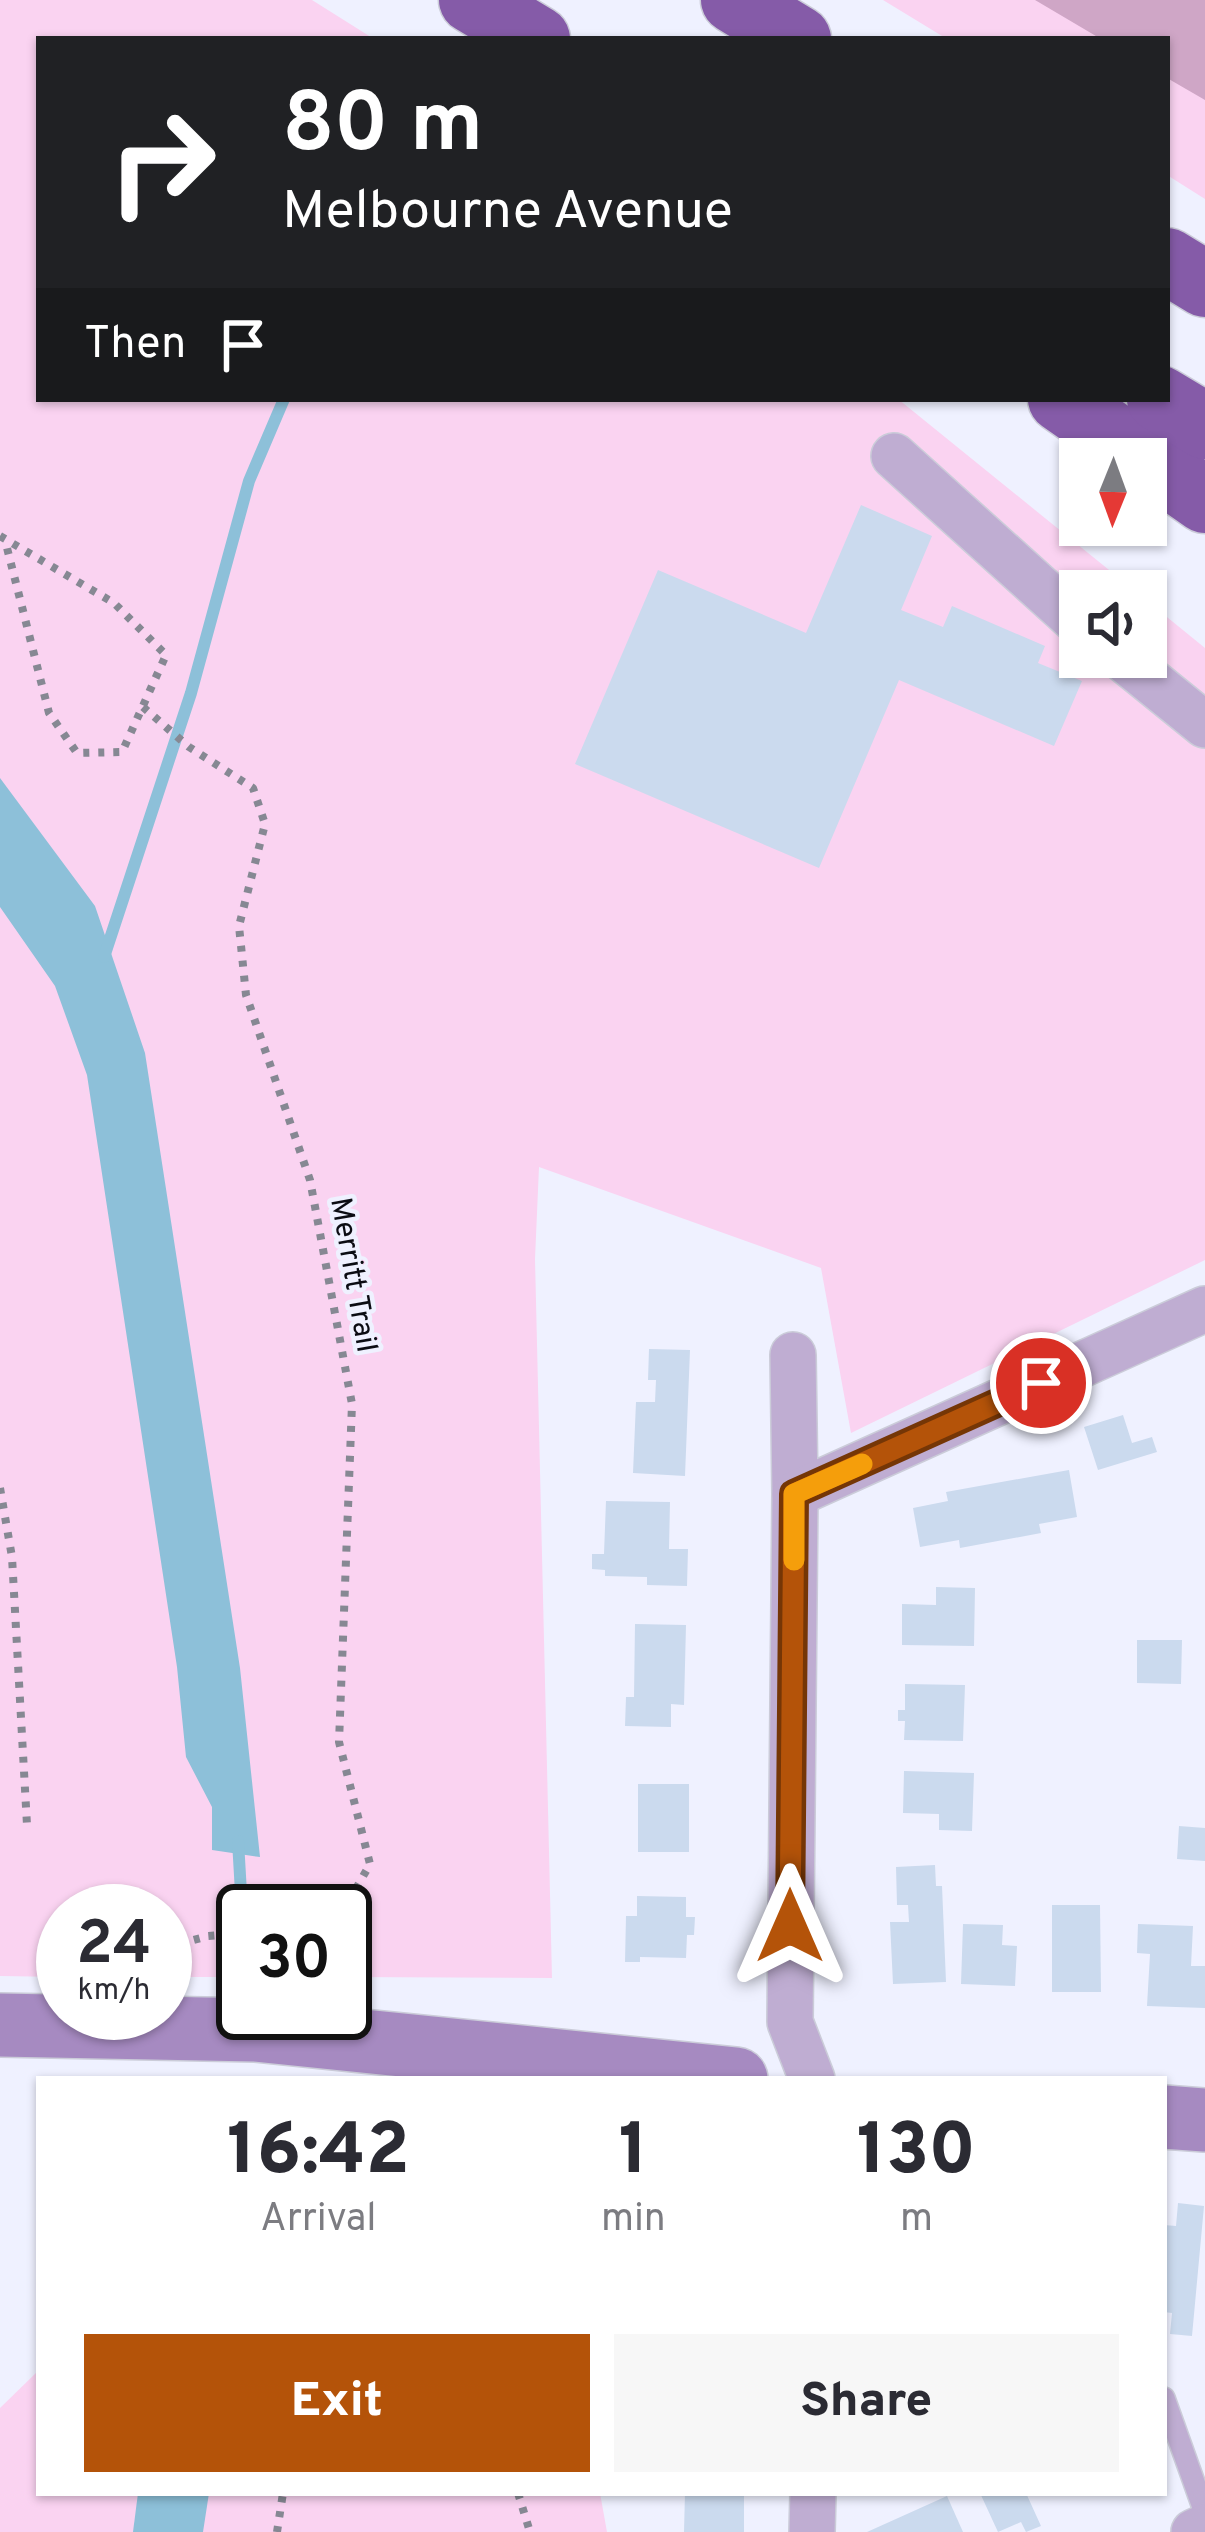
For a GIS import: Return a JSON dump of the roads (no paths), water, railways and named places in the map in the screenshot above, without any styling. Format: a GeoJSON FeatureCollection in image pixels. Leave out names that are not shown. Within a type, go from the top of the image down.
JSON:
{"type":"FeatureCollection","features":[{"type":"Feature","properties":{"kind":"highway"},"geometry":{"type":"LineString","coordinates":[[472,0],[532,36]]}},
{"type":"Feature","properties":{"kind":"highway"},"geometry":{"type":"LineString","coordinates":[[734,0],[794,36]]}},
{"type":"Feature","properties":{"kind":"highway"},"geometry":{"type":"LineString","coordinates":[[1170,263],[1205,284]]}},
{"type":"Feature","properties":{"kind":"highway"},"geometry":{"type":"LineString","coordinates":[[1065,402],[1205,500]]}},
{"type":"Feature","properties":{"kind":"highway"},"geometry":{"type":"LineString","coordinates":[[1165,402],[1205,426]]}},
{"type":"Feature","properties":{"kind":"main road"},"geometry":{"type":"LineString","coordinates":[[0,2025],[255,2030],[707,2076]]}},
{"type":"Feature","properties":{"kind":"main road"},"geometry":{"type":"LineString","coordinates":[[1167,2116],[1205,2120]]}},
{"type":"Feature","properties":{"kind":"street"},"geometry":{"type":"LineString","coordinates":[[894,456],[1059,605]]}},
{"type":"Feature","properties":{"kind":"street"},"geometry":{"type":"LineString","coordinates":[[1147,678],[1205,725]]}},
{"type":"Feature","properties":{"kind":"street"},"geometry":{"type":"LineString","coordinates":[[794,1494],[1205,1309]]}},
{"type":"Feature","properties":{"kind":"street"},"geometry":{"type":"LineString","coordinates":[[793,1355],[790,2022],[811,2076]]}},
{"type":"Feature","properties":{"kind":"street"},"geometry":{"type":"LineString","coordinates":[[812,2532],[813,2496]]}},
{"type":"Feature","properties":{"kind":"street"},"geometry":{"type":"LineString","coordinates":[[1194,2532],[1205,2527]]}},
{"type":"Feature","properties":{"kind":"lane"},"geometry":{"type":"LineString","coordinates":[[1167,2406],[1205,2512]]}},
{"type":"Feature","properties":{"kind":"water"},"geometry":{"type":"Polygon","coordinates":[[[0,778],[95,906],[145,1053],[240,1668],[260,1857],[212,1850],[212,1807],[186,1757],[177,1667],[87,1075],[55,986],[0,907],[0,778]]]}},
{"type":"Feature","properties":{"kind":"water"},"geometry":{"type":"Polygon","coordinates":[[[138,2496],[209,2496],[203,2532],[133,2532],[138,2496]]]}},
{"type":"Feature","properties":{"kind":"waterway"},"geometry":{"type":"LineString","coordinates":[[104,957],[191,693],[249,481],[283,402]]}},
{"type":"Feature","properties":{"kind":"waterway"},"geometry":{"type":"LineString","coordinates":[[238,1841],[240,1884]]}}]}
